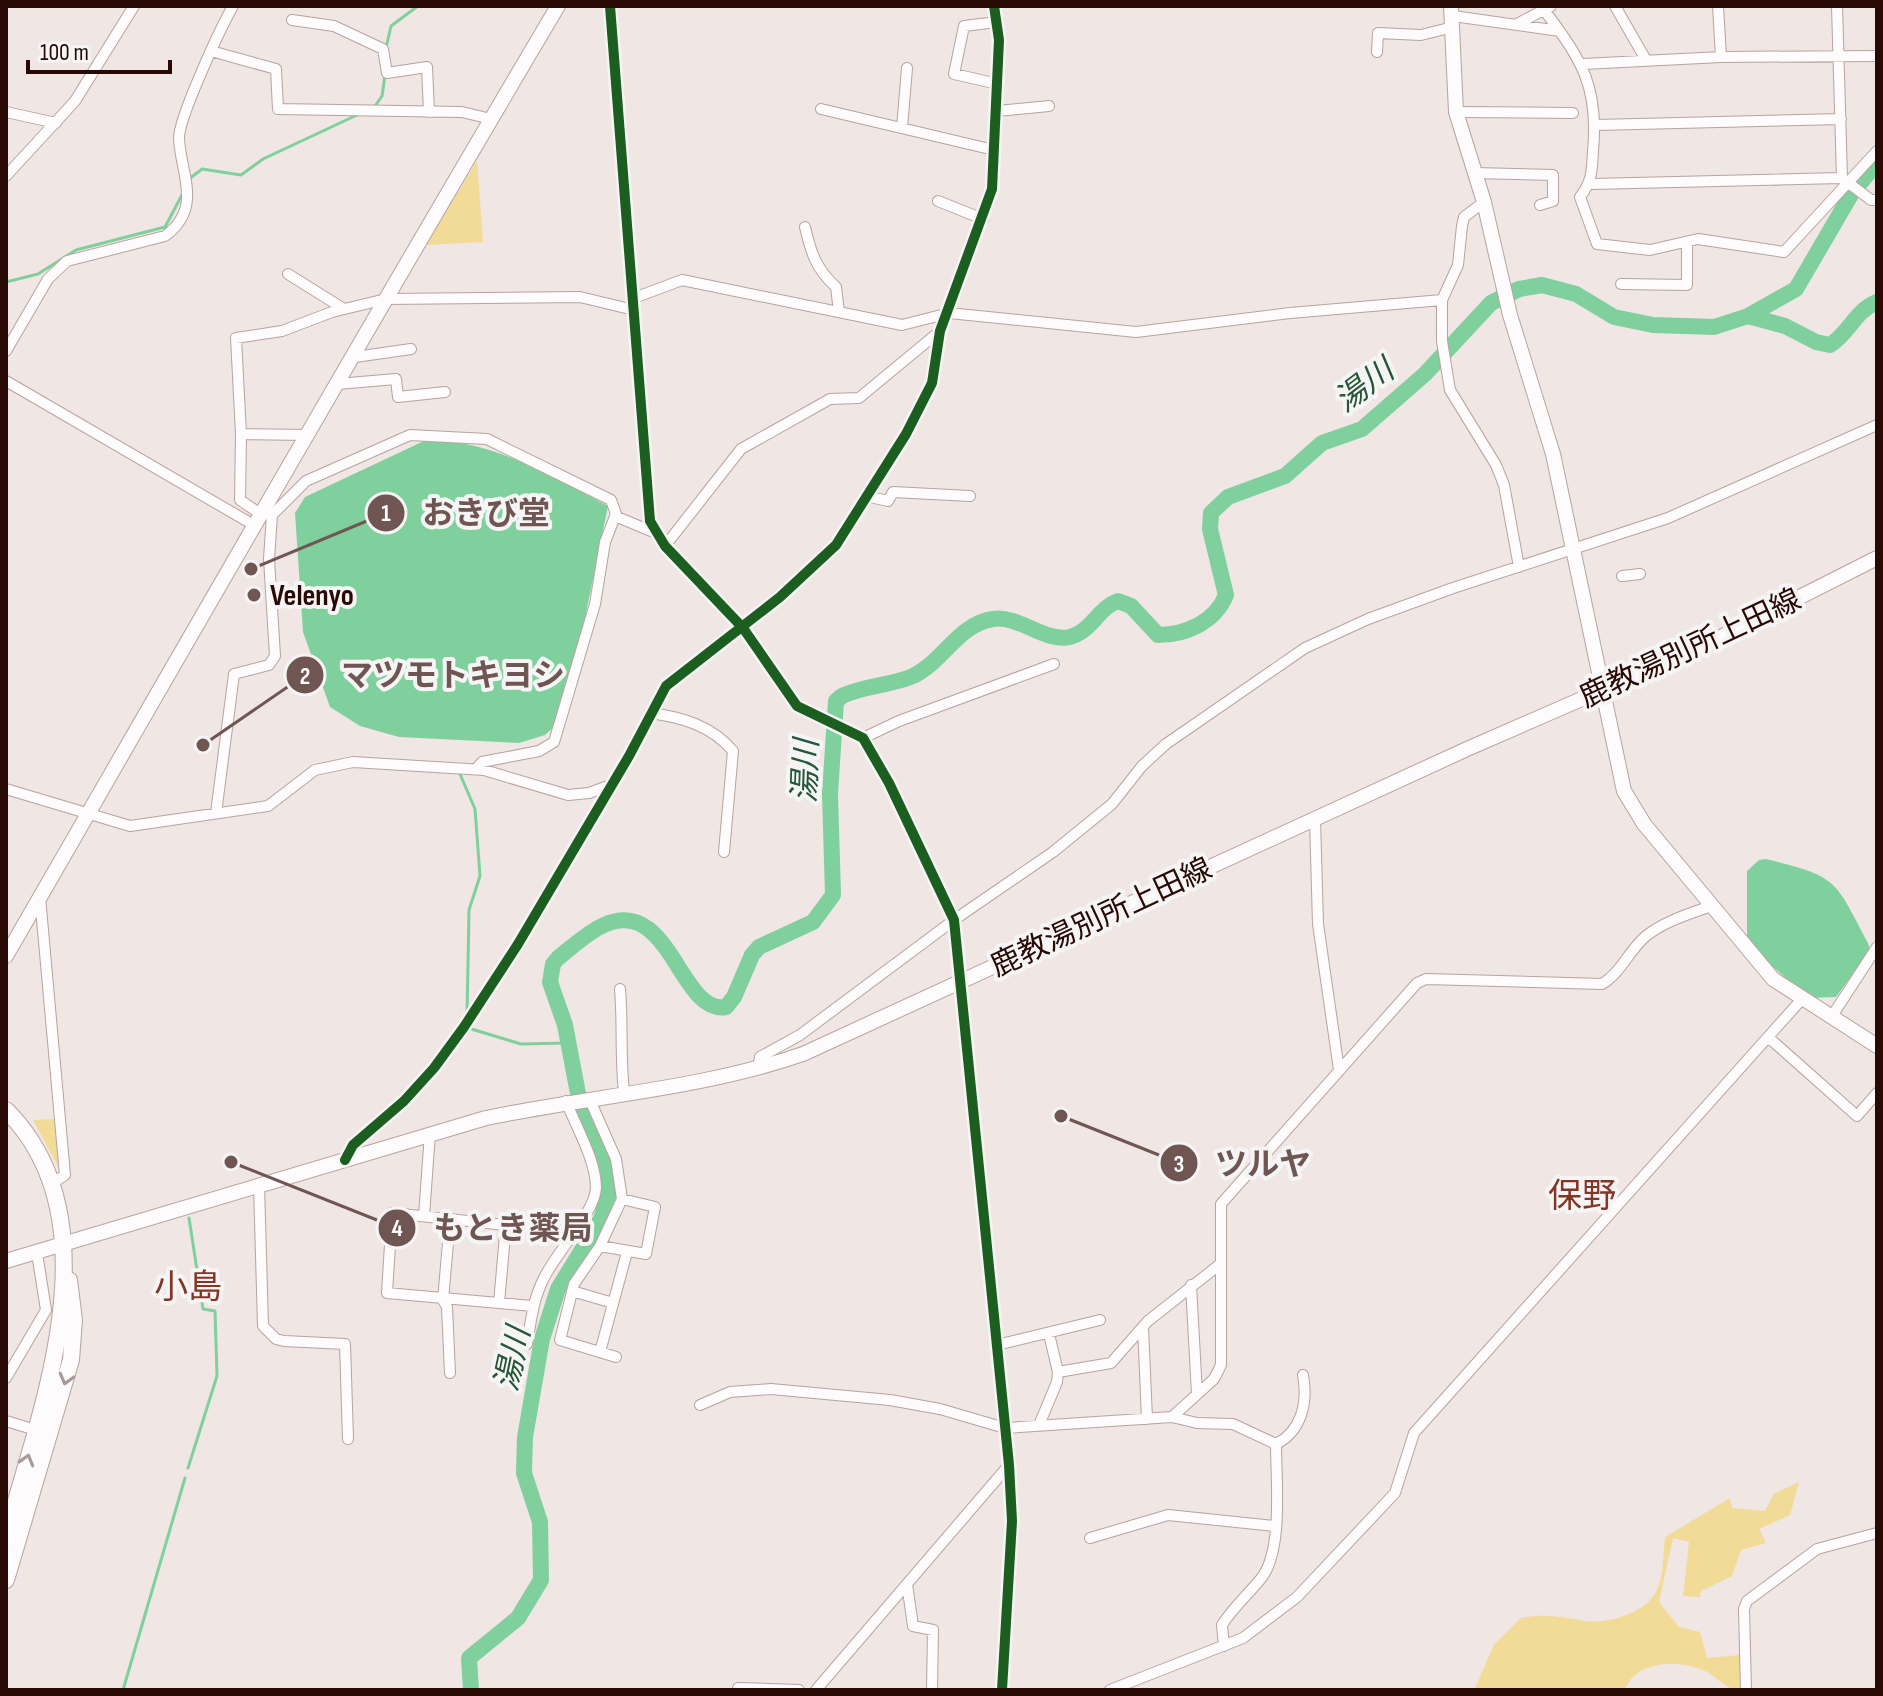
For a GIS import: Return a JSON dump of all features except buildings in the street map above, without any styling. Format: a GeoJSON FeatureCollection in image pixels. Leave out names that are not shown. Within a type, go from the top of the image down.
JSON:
{"type":"FeatureCollection","features":[{"type":"Feature","properties":{"kind":"main road"},"geometry":{"type":"LineString","coordinates":[[6,1110],[26,1134],[51,1184],[73,1299],[74,1331],[68,1372],[42,1432],[6,1536]]}},
{"type":"Feature","properties":{"kind":"main road"},"geometry":{"type":"LineString","coordinates":[[6,1580],[42,1432]]}},
{"type":"Feature","properties":{"kind":"street"},"geometry":{"type":"LineString","coordinates":[[6,176],[75,101],[134,6]]}},
{"type":"Feature","properties":{"kind":"street"},"geometry":{"type":"LineString","coordinates":[[6,351],[48,279],[67,261],[165,236],[175,228],[190,195],[178,135],[211,51],[233,6]]}},
{"type":"Feature","properties":{"kind":"street"},"geometry":{"type":"LineString","coordinates":[[6,956],[86,813],[558,6]]}},
{"type":"Feature","properties":{"kind":"street"},"geometry":{"type":"LineString","coordinates":[[610,6],[650,521],[665,546],[743,628],[797,706],[863,738],[889,783],[954,920],[1009,1465],[1012,1521],[1002,1690]]}},
{"type":"Feature","properties":{"kind":"street"},"geometry":{"type":"LineString","coordinates":[[345,1160],[353,1145],[404,1101],[456,1038],[518,944],[611,785],[659,695],[675,677],[743,628],[836,545],[906,434],[932,383],[940,331],[992,189],[998,84],[994,6]]}},
{"type":"Feature","properties":{"kind":"street"},"geometry":{"type":"LineString","coordinates":[[1615,6],[1646,60]]}},
{"type":"Feature","properties":{"kind":"street"},"geometry":{"type":"LineString","coordinates":[[1718,6],[1721,57]]}},
{"type":"Feature","properties":{"kind":"street"},"geometry":{"type":"LineString","coordinates":[[1837,6],[1841,119],[1851,185]]}},
{"type":"Feature","properties":{"kind":"street"},"geometry":{"type":"LineString","coordinates":[[1517,24],[1548,8],[1583,64],[1590,82],[1596,125],[1591,184],[1580,197],[1597,244],[1650,250],[1698,239],[1784,252],[1851,185],[1877,151]]}},
{"type":"Feature","properties":{"kind":"street"},"geometry":{"type":"LineString","coordinates":[[1452,16],[1456,112],[1484,202],[1502,287],[1553,454],[1620,781],[1629,803],[1773,979],[1877,1046]]}},
{"type":"Feature","properties":{"kind":"street"},"geometry":{"type":"LineString","coordinates":[[1377,52],[1378,33],[1421,35],[1452,16],[1560,31]]}},
{"type":"Feature","properties":{"kind":"street"},"geometry":{"type":"LineString","coordinates":[[292,20],[334,26],[383,49],[387,73],[427,67],[429,112]]}},
{"type":"Feature","properties":{"kind":"street"},"geometry":{"type":"LineString","coordinates":[[997,22],[964,26],[954,74],[998,84]]}},
{"type":"Feature","properties":{"kind":"street"},"geometry":{"type":"LineString","coordinates":[[211,51],[276,69],[278,109],[462,112],[491,119]]}},
{"type":"Feature","properties":{"kind":"street"},"geometry":{"type":"LineString","coordinates":[[1583,64],[1721,57],[1877,56]]}},
{"type":"Feature","properties":{"kind":"street"},"geometry":{"type":"LineString","coordinates":[[902,128],[907,68]]}},
{"type":"Feature","properties":{"kind":"street"},"geometry":{"type":"LineString","coordinates":[[997,111],[1049,106]]}},
{"type":"Feature","properties":{"kind":"street"},"geometry":{"type":"LineString","coordinates":[[821,109],[994,150]]}},
{"type":"Feature","properties":{"kind":"street"},"geometry":{"type":"LineString","coordinates":[[6,112],[56,123]]}},
{"type":"Feature","properties":{"kind":"street"},"geometry":{"type":"LineString","coordinates":[[1456,112],[1573,113]]}},
{"type":"Feature","properties":{"kind":"street"},"geometry":{"type":"LineString","coordinates":[[1596,125],[1841,119]]}},
{"type":"Feature","properties":{"kind":"street"},"geometry":{"type":"LineString","coordinates":[[1474,173],[1553,175],[1553,201],[1540,205]]}},
{"type":"Feature","properties":{"kind":"street"},"geometry":{"type":"LineString","coordinates":[[1591,184],[1851,185],[1877,200]]}},
{"type":"Feature","properties":{"kind":"street"},"geometry":{"type":"LineString","coordinates":[[938,201],[983,219]]}},
{"type":"Feature","properties":{"kind":"street"},"geometry":{"type":"LineString","coordinates":[[1484,202],[1464,217],[1458,265],[1442,300],[1442,341],[1450,390],[1496,465],[1504,485],[1519,567]]}},
{"type":"Feature","properties":{"kind":"street"},"geometry":{"type":"LineString","coordinates":[[805,227],[812,258],[821,274],[836,287],[839,312]]}},
{"type":"Feature","properties":{"kind":"street"},"geometry":{"type":"LineString","coordinates":[[1621,284],[1687,285],[1687,243]]}},
{"type":"Feature","properties":{"kind":"street"},"geometry":{"type":"LineString","coordinates":[[288,274],[344,309]]}},
{"type":"Feature","properties":{"kind":"street"},"geometry":{"type":"LineString","coordinates":[[634,298],[682,280],[902,325],[949,313],[1136,332],[1290,313],[1442,300]]}},
{"type":"Feature","properties":{"kind":"street"},"geometry":{"type":"LineString","coordinates":[[216,813],[234,674],[269,665],[275,656],[269,559],[261,517],[240,500],[241,434],[236,338],[282,331],[344,309],[386,299],[580,297],[634,310]]}},
{"type":"Feature","properties":{"kind":"street"},"geometry":{"type":"LineString","coordinates":[[665,546],[741,449],[830,399],[859,398],[940,331]]}},
{"type":"Feature","properties":{"kind":"street"},"geometry":{"type":"LineString","coordinates":[[355,357],[411,349]]}},
{"type":"Feature","properties":{"kind":"street"},"geometry":{"type":"LineString","coordinates":[[337,384],[396,379],[398,397],[445,392]]}},
{"type":"Feature","properties":{"kind":"street"},"geometry":{"type":"LineString","coordinates":[[6,381],[261,517]]}},
{"type":"Feature","properties":{"kind":"street"},"geometry":{"type":"LineString","coordinates":[[758,1069],[760,1057],[800,1035],[1095,819],[1166,744],[1305,648],[1368,619],[1668,518],[1877,425]]}},
{"type":"Feature","properties":{"kind":"street"},"geometry":{"type":"LineString","coordinates":[[241,434],[307,435]]}},
{"type":"Feature","properties":{"kind":"street"},"geometry":{"type":"LineString","coordinates":[[261,517],[306,481],[410,435],[426,434],[487,439],[611,500],[615,516],[605,542],[592,617],[554,742],[539,751],[482,762],[476,769]]}},
{"type":"Feature","properties":{"kind":"street"},"geometry":{"type":"LineString","coordinates":[[866,496],[888,501],[893,492],[970,496]]}},
{"type":"Feature","properties":{"kind":"street"},"geometry":{"type":"LineString","coordinates":[[615,516],[658,534]]}},
{"type":"Feature","properties":{"kind":"street","name":"鹿教湯別所上田線"},"geometry":{"type":"LineString","coordinates":[[6,1261],[61,1247],[430,1133],[568,1100],[758,1069],[803,1054],[1315,819],[1703,646],[1877,558]]}},
{"type":"Feature","properties":{"kind":"street"},"geometry":{"type":"LineString","coordinates":[[1622,576],[1640,574]]}},
{"type":"Feature","properties":{"kind":"street"},"geometry":{"type":"LineString","coordinates":[[863,738],[899,721],[1054,664]]}},
{"type":"Feature","properties":{"kind":"street"},"geometry":{"type":"LineString","coordinates":[[650,713],[681,717],[721,736],[733,751],[724,852]]}},
{"type":"Feature","properties":{"kind":"street"},"geometry":{"type":"LineString","coordinates":[[6,789],[130,826],[268,806],[315,770],[346,764],[476,769],[568,795],[589,793],[611,785]]}},
{"type":"Feature","properties":{"kind":"street"},"geometry":{"type":"LineString","coordinates":[[1315,819],[1318,924],[1339,1070]]}},
{"type":"Feature","properties":{"kind":"street"},"geometry":{"type":"LineString","coordinates":[[40,897],[65,1175],[51,1184]]}},
{"type":"Feature","properties":{"kind":"street"},"geometry":{"type":"LineString","coordinates":[[1172,1417],[1214,1379],[1221,1365],[1221,1204],[1417,983],[1426,979],[1602,984],[1611,979],[1644,938],[1664,924],[1711,906]]}},
{"type":"Feature","properties":{"kind":"street"},"geometry":{"type":"LineString","coordinates":[[1832,1016],[1877,947]]}},
{"type":"Feature","properties":{"kind":"street"},"geometry":{"type":"LineString","coordinates":[[620,989],[623,1034],[618,1042],[624,1092]]}},
{"type":"Feature","properties":{"kind":"street"},"geometry":{"type":"LineString","coordinates":[[1110,1690],[1243,1638],[1297,1597],[1395,1493],[1414,1433],[1802,999]]}},
{"type":"Feature","properties":{"kind":"street"},"geometry":{"type":"LineString","coordinates":[[1768,1037],[1857,1116],[1877,1093]]}},
{"type":"Feature","properties":{"kind":"street"},"geometry":{"type":"LineString","coordinates":[[588,1098],[616,1159],[622,1199],[600,1246],[572,1291],[560,1340],[616,1357]]}},
{"type":"Feature","properties":{"kind":"street"},"geometry":{"type":"LineString","coordinates":[[527,1344],[532,1306],[544,1278],[571,1232],[588,1215],[596,1191],[594,1171],[568,1100]]}},
{"type":"Feature","properties":{"kind":"street"},"geometry":{"type":"LineString","coordinates":[[424,1216],[430,1133]]}},
{"type":"Feature","properties":{"kind":"street"},"geometry":{"type":"LineString","coordinates":[[259,1185],[263,1326],[276,1339],[284,1341],[345,1344],[348,1439]]}},
{"type":"Feature","properties":{"kind":"street"},"geometry":{"type":"LineString","coordinates":[[600,1246],[646,1254],[655,1207],[622,1199]]}},
{"type":"Feature","properties":{"kind":"street"},"geometry":{"type":"LineString","coordinates":[[532,1306],[387,1293],[392,1213],[571,1232]]}},
{"type":"Feature","properties":{"kind":"street"},"geometry":{"type":"LineString","coordinates":[[450,1220],[443,1300],[447,1307],[450,1373]]}},
{"type":"Feature","properties":{"kind":"street"},"geometry":{"type":"LineString","coordinates":[[499,1303],[506,1224]]}},
{"type":"Feature","properties":{"kind":"street"},"geometry":{"type":"LineString","coordinates":[[600,1352],[627,1252]]}},
{"type":"Feature","properties":{"kind":"street"},"geometry":{"type":"LineString","coordinates":[[6,1378],[46,1310],[37,1253]]}},
{"type":"Feature","properties":{"kind":"street"},"geometry":{"type":"LineString","coordinates":[[1058,1372],[1111,1363],[1143,1327],[1219,1265]]}},
{"type":"Feature","properties":{"kind":"street"},"geometry":{"type":"LineString","coordinates":[[1191,1285],[1197,1394]]}},
{"type":"Feature","properties":{"kind":"street"},"geometry":{"type":"LineString","coordinates":[[572,1291],[613,1303]]}},
{"type":"Feature","properties":{"kind":"street"},"geometry":{"type":"LineString","coordinates":[[997,1345],[1100,1320]]}},
{"type":"Feature","properties":{"kind":"street"},"geometry":{"type":"LineString","coordinates":[[1143,1327],[1147,1419]]}},
{"type":"Feature","properties":{"kind":"street"},"geometry":{"type":"LineString","coordinates":[[1039,1425],[1057,1382],[1058,1372],[1049,1334]]}},
{"type":"Feature","properties":{"kind":"street"},"geometry":{"type":"LineString","coordinates":[[1276,1444],[1290,1437],[1303,1409],[1303,1375]]}},
{"type":"Feature","properties":{"kind":"street"},"geometry":{"type":"LineString","coordinates":[[700,1405],[730,1392],[771,1389],[890,1400],[940,1409],[1005,1428],[1172,1417],[1197,1423],[1233,1424],[1276,1444]]}},
{"type":"Feature","properties":{"kind":"street"},"geometry":{"type":"LineString","coordinates":[[6,1421],[42,1432]]}},
{"type":"Feature","properties":{"kind":"street"},"geometry":{"type":"LineString","coordinates":[[1224,1646],[1222,1625],[1263,1575],[1271,1559],[1275,1526],[1276,1444]]}},
{"type":"Feature","properties":{"kind":"street"},"geometry":{"type":"LineString","coordinates":[[816,1690],[1009,1465]]}},
{"type":"Feature","properties":{"kind":"street"},"geometry":{"type":"LineString","coordinates":[[1090,1538],[1168,1515],[1275,1526]]}},
{"type":"Feature","properties":{"kind":"street"},"geometry":{"type":"LineString","coordinates":[[1746,1690],[1744,1609],[1747,1601],[1805,1556],[1877,1533]]}},
{"type":"Feature","properties":{"kind":"street"},"geometry":{"type":"LineString","coordinates":[[907,1584],[913,1626],[933,1630],[932,1690]]}},
{"type":"Feature","properties":{"kind":"street"},"geometry":{"type":"LineString","coordinates":[[738,1688],[799,1690]]}},
{"type":"Feature","properties":{"kind":"shaded area"},"geometry":{"type":"Polygon","coordinates":[[[477,161],[483,242],[426,245],[477,161]]]}},
{"type":"Feature","properties":{"kind":"shaded area"},"geometry":{"type":"Polygon","coordinates":[[[426,440],[475,446],[498,453],[543,472],[608,506],[575,666],[553,728],[545,735],[519,743],[399,737],[360,726],[330,707],[303,632],[295,513],[305,497],[426,440]]]}},
{"type":"Feature","properties":{"kind":"shaded area"},"geometry":{"type":"Polygon","coordinates":[[[1766,859],[1808,871],[1832,884],[1848,905],[1868,943],[1870,950],[1836,997],[1809,998],[1765,960],[1747,936],[1747,871],[1759,860],[1766,859]]]}},
{"type":"Feature","properties":{"kind":"shaded area"},"geometry":{"type":"Polygon","coordinates":[[[56,1119],[60,1170],[33,1120],[56,1119]]]}},
{"type":"Feature","properties":{"kind":"shaded area"},"geometry":{"type":"Polygon","coordinates":[[[1799,1482],[1790,1515],[1759,1529],[1766,1543],[1741,1550],[1732,1576],[1701,1591],[1700,1597],[1683,1596],[1689,1542],[1673,1538],[1659,1602],[1679,1627],[1700,1632],[1707,1658],[1740,1655],[1741,1690],[1730,1688],[1703,1670],[1670,1664],[1638,1673],[1625,1690],[1474,1690],[1494,1645],[1521,1618],[1553,1616],[1605,1621],[1637,1610],[1657,1591],[1665,1537],[1730,1498],[1732,1508],[1765,1511],[1774,1494],[1799,1482]]]}},
{"type":"Feature","properties":{"kind":"waterway"},"geometry":{"type":"LineString","coordinates":[[386,48],[391,26],[418,6]]}},
{"type":"Feature","properties":{"kind":"waterway"},"geometry":{"type":"LineString","coordinates":[[375,106],[382,96],[385,75]]}},
{"type":"Feature","properties":{"kind":"waterway"},"geometry":{"type":"LineString","coordinates":[[189,179],[202,169],[241,175],[263,159],[357,115]]}},
{"type":"Feature","properties":{"kind":"waterway","name":"湯川"},"geometry":{"type":"LineString","coordinates":[[471,1690],[469,1658],[518,1618],[541,1580],[540,1522],[524,1473],[525,1437],[542,1339],[558,1289],[601,1219],[609,1193],[606,1167],[580,1104],[565,1025],[550,982],[553,964],[558,958],[598,928],[626,920],[644,926],[659,940],[697,993],[710,1005],[726,1007],[759,947],[813,922],[833,895],[830,794],[836,701],[842,696],[913,676],[924,670],[970,628],[993,619],[1013,621],[1052,636],[1070,637],[1084,630],[1118,601],[1131,606],[1158,635],[1179,633],[1198,625],[1215,613],[1226,595],[1210,529],[1211,513],[1228,497],[1285,476],[1322,443],[1362,429],[1425,374],[1491,303],[1519,289],[1542,285],[1576,294],[1614,317],[1653,325],[1714,327],[1748,316],[1796,289],[1852,193],[1877,163]]}},
{"type":"Feature","properties":{"kind":"waterway"},"geometry":{"type":"LineString","coordinates":[[6,282],[38,274],[76,250],[165,227],[183,193]]}},
{"type":"Feature","properties":{"kind":"waterway","name":"湯川"},"geometry":{"type":"LineString","coordinates":[[1748,316],[1785,326],[1816,342],[1830,345],[1863,311],[1877,302]]}},
{"type":"Feature","properties":{"kind":"waterway"},"geometry":{"type":"LineString","coordinates":[[460,774],[475,809],[480,876],[469,910],[467,1016]]}},
{"type":"Feature","properties":{"kind":"waterway"},"geometry":{"type":"LineString","coordinates":[[468,1028],[521,1044],[568,1043]]}},
{"type":"Feature","properties":{"kind":"waterway"},"geometry":{"type":"LineString","coordinates":[[188,1468],[217,1376],[215,1311],[203,1309],[189,1218]]}},
{"type":"Feature","properties":{"kind":"waterway"},"geometry":{"type":"LineString","coordinates":[[123,1690],[185,1478]]}},
{"type":"Feature","properties":{"kind":"cycle path"},"geometry":{"type":"LineString","coordinates":[[610,6],[650,521],[665,546],[743,628],[797,706],[863,738],[889,783],[954,920],[1009,1465],[1012,1521],[1002,1690]]}},
{"type":"Feature","properties":{"kind":"cycle path"},"geometry":{"type":"LineString","coordinates":[[345,1160],[353,1145],[404,1101],[434,1068],[464,1027],[518,944],[629,756],[666,686],[780,597],[836,545],[906,434],[932,383],[940,331],[992,189],[999,40],[994,6]]}},
{"type":"Feature","properties":{"kind":"place","name":"おきび堂"},"geometry":{"type":"Point","coordinates":[251,569]}},
{"type":"Feature","properties":{"kind":"place","name":"Velenyo"},"geometry":{"type":"Point","coordinates":[254,595]}},
{"type":"Feature","properties":{"kind":"place","name":"マツモトキヨシ"},"geometry":{"type":"Point","coordinates":[203,745]}},
{"type":"Feature","properties":{"kind":"place","name":"ツルヤ"},"geometry":{"type":"Point","coordinates":[1061,1116]}},
{"type":"Feature","properties":{"kind":"place","name":"もとき薬局"},"geometry":{"type":"Point","coordinates":[231,1162]}},
{"type":"Feature","properties":{"kind":"district","name":"保野"},"geometry":{"type":"Point","coordinates":[1582,1195]}},
{"type":"Feature","properties":{"kind":"district","name":"小島"},"geometry":{"type":"Point","coordinates":[188,1286]}}]}
